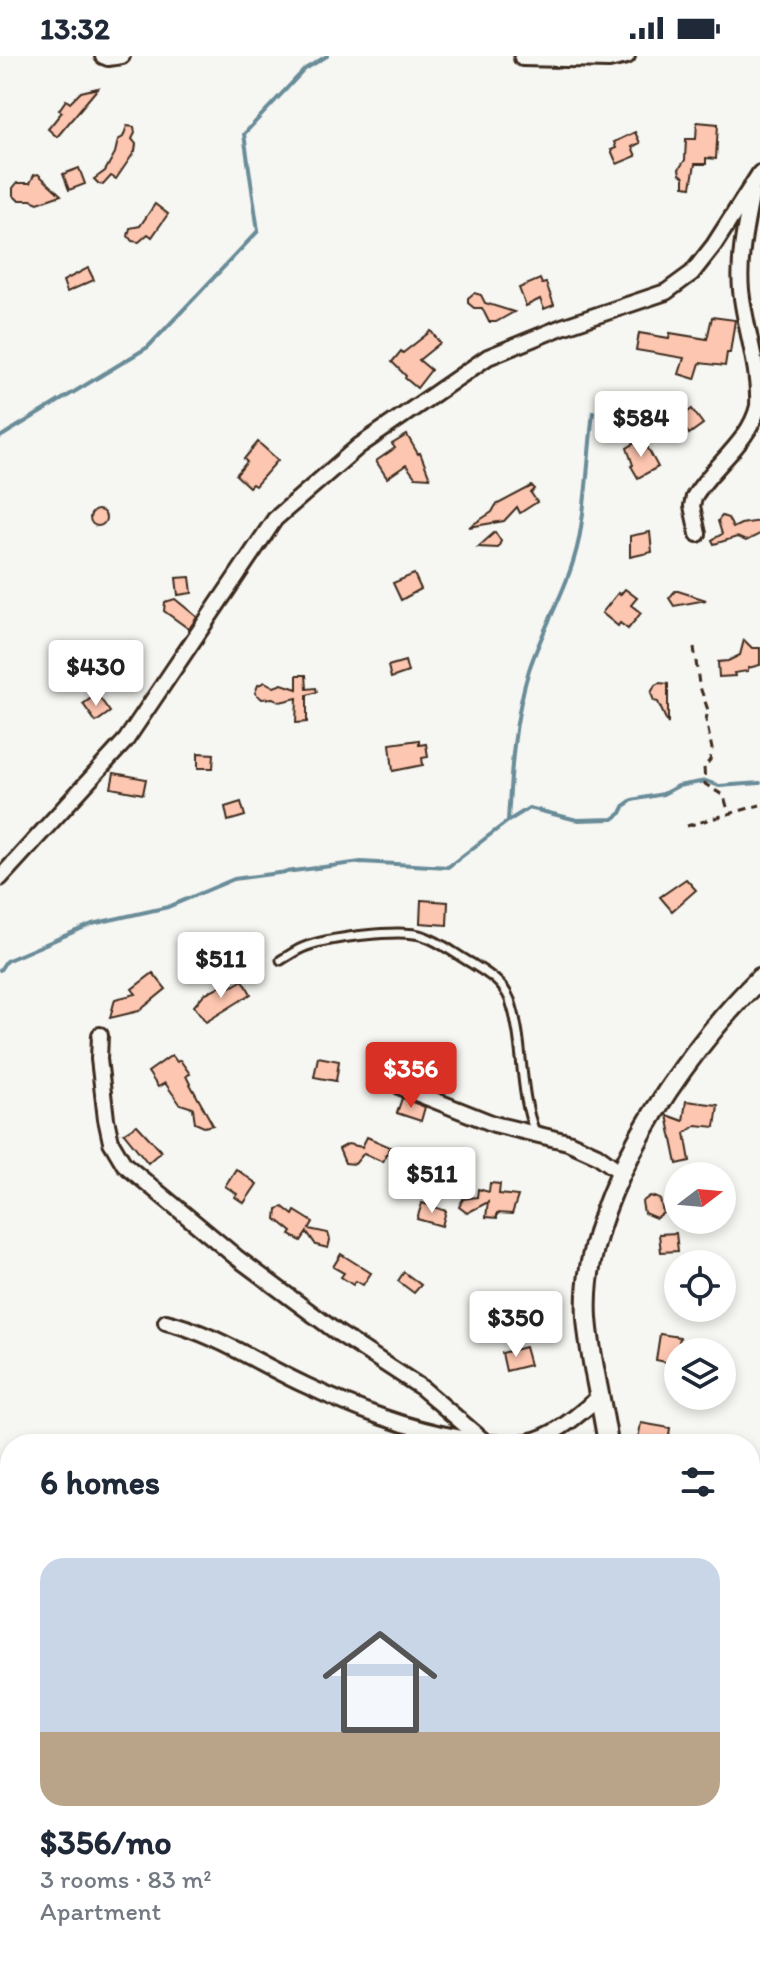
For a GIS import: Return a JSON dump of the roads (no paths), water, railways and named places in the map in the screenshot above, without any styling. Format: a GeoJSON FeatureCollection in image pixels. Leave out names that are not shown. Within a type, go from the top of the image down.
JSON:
{"type":"FeatureCollection","features":[{"type":"Feature","properties":{"kind":"street"},"geometry":{"type":"LineString","coordinates":[[103,56],[122,56]]}},
{"type":"Feature","properties":{"kind":"street"},"geometry":{"type":"LineString","coordinates":[[522,58],[609,60],[627,56]]}},
{"type":"Feature","properties":{"kind":"street"},"geometry":{"type":"LineString","coordinates":[[698,534],[692,506],[694,497],[751,425],[758,406],[758,364],[741,288],[746,223],[756,178]]}},
{"type":"Feature","properties":{"kind":"street"},"geometry":{"type":"LineString","coordinates":[[0,878],[126,740],[275,519],[306,490],[359,446],[488,357],[562,327],[666,292],[692,273],[714,245],[756,178]]}},
{"type":"Feature","properties":{"kind":"street"},"geometry":{"type":"LineString","coordinates":[[606,1434],[587,1316],[590,1265],[607,1208],[635,1145],[678,1077],[721,1018],[760,978]]}},
{"type":"Feature","properties":{"kind":"street"},"geometry":{"type":"LineString","coordinates":[[100,1035],[99,1059],[106,1119],[111,1142],[124,1164],[236,1257],[338,1333],[422,1388],[476,1434]]}},
{"type":"Feature","properties":{"kind":"street"},"geometry":{"type":"LineString","coordinates":[[401,1087],[494,1124],[568,1142],[597,1155],[622,1173]]}},
{"type":"Feature","properties":{"kind":"street"},"geometry":{"type":"LineString","coordinates":[[166,1322],[201,1333],[304,1385],[398,1424],[444,1434]]}},
{"type":"Feature","properties":{"kind":"street"},"geometry":{"type":"LineString","coordinates":[[549,1434],[564,1426],[599,1397]]}},
{"type":"Feature","properties":{"kind":"lane"},"geometry":{"type":"LineString","coordinates":[[281,960],[304,947],[332,940],[420,934],[490,975],[502,986],[511,1005],[519,1039],[524,1094],[536,1134]]}},
{"type":"Feature","properties":{"kind":"waterway"},"geometry":{"type":"LineString","coordinates":[[0,437],[148,347],[258,231],[244,134],[305,69],[327,56]]}},
{"type":"Feature","properties":{"kind":"waterway"},"geometry":{"type":"LineString","coordinates":[[508,821],[514,745],[524,688],[535,653],[569,574],[579,539],[593,412]]}},
{"type":"Feature","properties":{"kind":"waterway"},"geometry":{"type":"LineString","coordinates":[[0,970],[6,961],[92,924],[168,907],[234,879],[361,862],[448,867],[529,808],[577,820],[613,819],[632,800],[663,794],[678,786],[706,781],[719,786],[760,783]]}}]}
